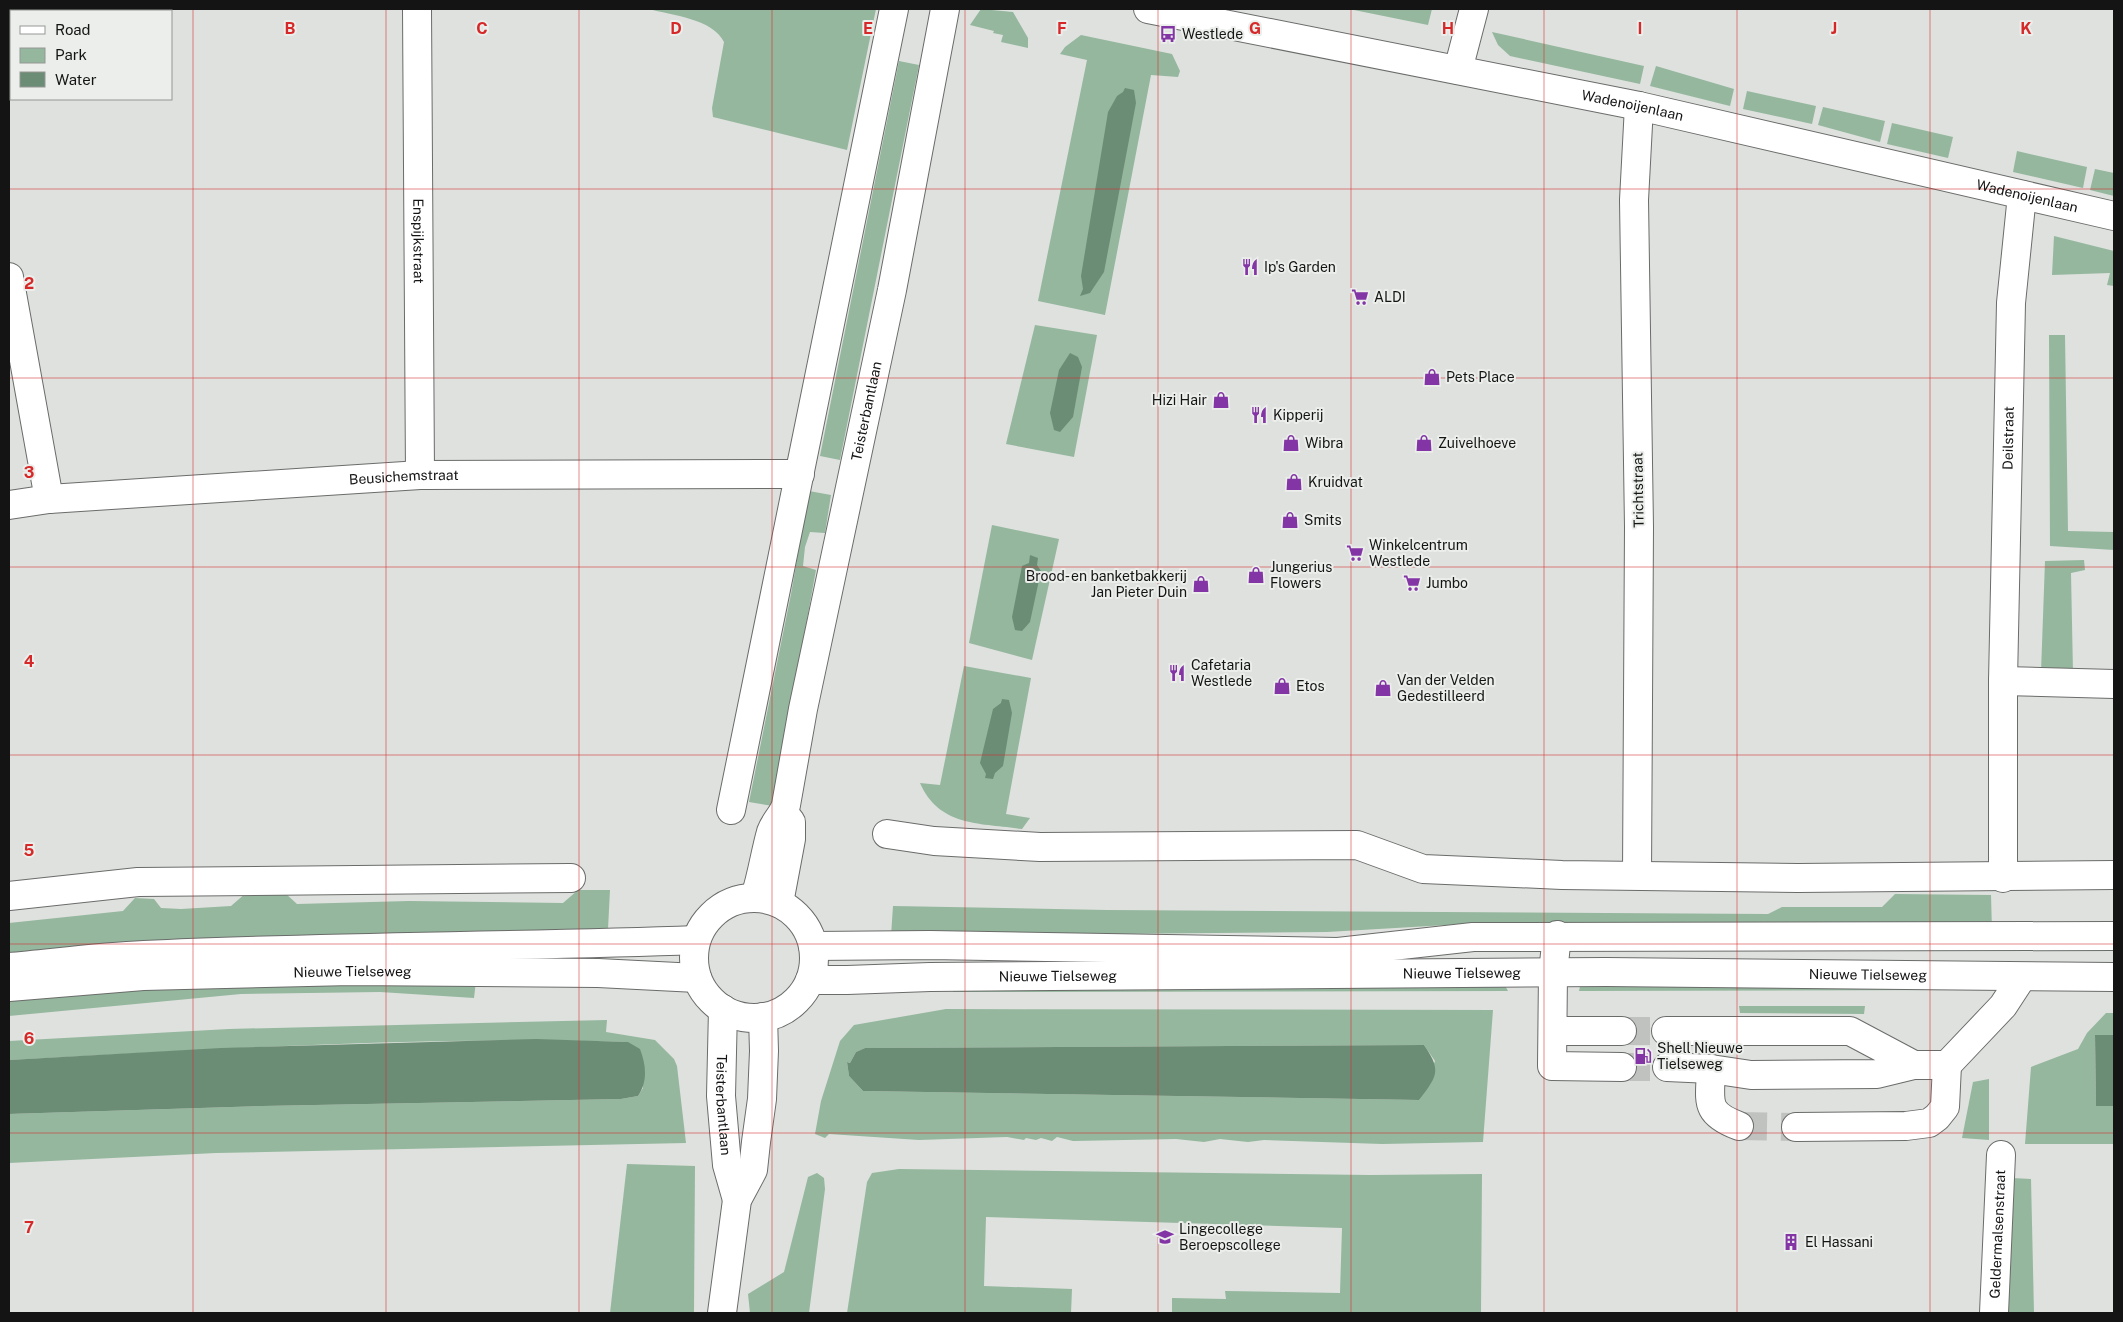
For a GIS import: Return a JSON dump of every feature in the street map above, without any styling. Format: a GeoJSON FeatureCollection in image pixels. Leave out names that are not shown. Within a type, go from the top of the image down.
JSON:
{"type":"FeatureCollection","features":[{"type":"Feature","properties":{"kind":"street","name":"Enspijkstraat"},"geometry":{"type":"LineString","coordinates":[[417,9],[420,475]]}},
{"type":"Feature","properties":{"kind":"street"},"geometry":{"type":"LineString","coordinates":[[731,810],[894,9]]}},
{"type":"Feature","properties":{"kind":"street","name":"Teisterbantlaan"},"geometry":{"type":"LineString","coordinates":[[767,900],[771,834],[776,820],[784,812],[803,709],[892,290],[945,9]]}},
{"type":"Feature","properties":{"kind":"street","name":"Wadenoijenlaan"},"geometry":{"type":"LineString","coordinates":[[1148,9],[1639,106],[2114,216]]}},
{"type":"Feature","properties":{"kind":"street"},"geometry":{"type":"LineString","coordinates":[[1458,70],[1474,9]]}},
{"type":"Feature","properties":{"kind":"street","name":"Trichtstraat"},"geometry":{"type":"LineString","coordinates":[[1637,875],[1639,527],[1634,200],[1639,106]]}},
{"type":"Feature","properties":{"kind":"street","name":"Deilstraat"},"geometry":{"type":"LineString","coordinates":[[2003,878],[2003,681],[2011,303],[2022,194]]}},
{"type":"Feature","properties":{"kind":"street"},"geometry":{"type":"LineString","coordinates":[[9,277],[49,499]]}},
{"type":"Feature","properties":{"kind":"street","name":"Beusichemstraat"},"geometry":{"type":"LineString","coordinates":[[9,505],[49,499],[420,475],[800,474]]}},
{"type":"Feature","properties":{"kind":"street"},"geometry":{"type":"LineString","coordinates":[[2003,681],[2114,684]]}},
{"type":"Feature","properties":{"kind":"street"},"geometry":{"type":"LineString","coordinates":[[887,834],[934,841],[1040,847],[1261,844],[1357,845],[1423,869],[1562,875],[1790,878],[2003,878],[2114,875]]}},
{"type":"Feature","properties":{"kind":"street"},"geometry":{"type":"LineString","coordinates":[[9,896],[138,882],[572,878]]}},
{"type":"Feature","properties":{"kind":"street"},"geometry":{"type":"LineString","coordinates":[[736,900],[767,900],[798,918],[805,927],[813,946],[814,959],[810,980],[799,998],[782,1010],[763,1017],[743,1016],[723,1009],[703,990],[697,978],[693,959],[696,940],[705,923],[718,909],[736,900]]}},
{"type":"Feature","properties":{"kind":"street"},"geometry":{"type":"LineString","coordinates":[[1557,935],[1553,973],[1552,1066],[1622,1067]]}},
{"type":"Feature","properties":{"kind":"street","name":"Nieuwe Tielseweg"},"geometry":{"type":"LineString","coordinates":[[813,946],[930,945],[1338,952],[1473,936],[2114,936]]}},
{"type":"Feature","properties":{"kind":"street","name":"Nieuwe Tielseweg"},"geometry":{"type":"LineString","coordinates":[[9,968],[142,955],[353,948],[588,945],[696,940]]}},
{"type":"Feature","properties":{"kind":"street","name":"Nieuwe Tielseweg"},"geometry":{"type":"LineString","coordinates":[[9,987],[143,976],[351,971],[598,972],[697,978]]}},
{"type":"Feature","properties":{"kind":"street","name":"Nieuwe Tielseweg"},"geometry":{"type":"LineString","coordinates":[[810,980],[940,977],[1553,973],[2114,977]]}},
{"type":"Feature","properties":{"kind":"street"},"geometry":{"type":"LineString","coordinates":[[1796,1127],[1906,1126],[1929,1123],[1937,1118],[1945,1107],[1947,1065],[2003,1006],[2022,977]]}},
{"type":"Feature","properties":{"kind":"street","name":"Teisterbantlaan"},"geometry":{"type":"LineString","coordinates":[[723,1009],[721,1096],[727,1165],[737,1200]]}},
{"type":"Feature","properties":{"kind":"street","name":"Teisterbantlaan"},"geometry":{"type":"LineString","coordinates":[[722,1313],[737,1200],[753,1170],[762,1100],[763,1017]]}},
{"type":"Feature","properties":{"kind":"street"},"geometry":{"type":"LineString","coordinates":[[1553,1031],[1622,1031]]}},
{"type":"Feature","properties":{"kind":"street"},"geometry":{"type":"LineString","coordinates":[[1666,1032],[1850,1031],[1914,1064]]}},
{"type":"Feature","properties":{"kind":"street"},"geometry":{"type":"LineString","coordinates":[[1667,1067],[1711,1069],[1751,1075],[1877,1074],[1914,1064],[1947,1065]]}},
{"type":"Feature","properties":{"kind":"street"},"geometry":{"type":"LineString","coordinates":[[1711,1069],[1710,1104],[1715,1114],[1725,1121],[1739,1126]]}},
{"type":"Feature","properties":{"kind":"street","name":"Geldermalsenstraat"},"geometry":{"type":"LineString","coordinates":[[1994,1313],[2001,1155]]}},
{"type":"Feature","properties":{"kind":"green space"},"geometry":{"type":"Polygon","coordinates":[[[648,9],[876,9],[847,150],[713,117],[712,108],[724,42],[719,34],[701,23],[648,9]]]}},
{"type":"Feature","properties":{"kind":"green space"},"geometry":{"type":"Polygon","coordinates":[[[981,9],[1013,12],[1028,38],[1028,48],[1001,42],[1003,35],[970,25],[981,9]]]}},
{"type":"Feature","properties":{"kind":"green space"},"geometry":{"type":"Polygon","coordinates":[[[1349,9],[1432,9],[1428,25],[1349,9]]]}},
{"type":"Feature","properties":{"kind":"green space"},"geometry":{"type":"Polygon","coordinates":[[[1492,32],[1644,66],[1640,84],[1510,56],[1498,45],[1492,32]]]}},
{"type":"Feature","properties":{"kind":"green space"},"geometry":{"type":"Polygon","coordinates":[[[1081,35],[1172,54],[1180,71],[1178,77],[1151,75],[1105,315],[1038,301],[1087,60],[1060,54],[1065,47],[1081,35]]]}},
{"type":"Feature","properties":{"kind":"green space"},"geometry":{"type":"Polygon","coordinates":[[[899,61],[919,65],[840,460],[820,456],[899,61]]]}},
{"type":"Feature","properties":{"kind":"green space"},"geometry":{"type":"Polygon","coordinates":[[[1656,66],[1734,89],[1730,106],[1650,86],[1656,66]]]}},
{"type":"Feature","properties":{"kind":"green space"},"geometry":{"type":"Polygon","coordinates":[[[1747,91],[1816,106],[1812,124],[1743,109],[1747,91]]]}},
{"type":"Feature","properties":{"kind":"green space"},"geometry":{"type":"Polygon","coordinates":[[[1823,107],[1885,121],[1880,142],[1818,125],[1823,107]]]}},
{"type":"Feature","properties":{"kind":"green space"},"geometry":{"type":"Polygon","coordinates":[[[1892,123],[1953,137],[1948,158],[1887,144],[1892,123]]]}},
{"type":"Feature","properties":{"kind":"green space"},"geometry":{"type":"Polygon","coordinates":[[[2017,151],[2087,167],[2083,188],[2013,172],[2017,151]]]}},
{"type":"Feature","properties":{"kind":"green space"},"geometry":{"type":"Polygon","coordinates":[[[2095,169],[2114,173],[2114,196],[2090,190],[2095,169]]]}},
{"type":"Feature","properties":{"kind":"green space"},"geometry":{"type":"Polygon","coordinates":[[[2054,236],[2114,251],[2114,286],[2107,285],[2110,273],[2052,275],[2054,236]]]}},
{"type":"Feature","properties":{"kind":"green space"},"geometry":{"type":"Polygon","coordinates":[[[1035,325],[1097,335],[1074,457],[1006,444],[1035,325]]]}},
{"type":"Feature","properties":{"kind":"green space"},"geometry":{"type":"Polygon","coordinates":[[[2049,335],[2065,335],[2068,531],[2114,532],[2114,550],[2050,546],[2049,335]]]}},
{"type":"Feature","properties":{"kind":"green space"},"geometry":{"type":"Polygon","coordinates":[[[809,491],[831,495],[825,533],[810,532],[805,547],[803,566],[816,570],[773,806],[749,802],[791,594],[809,491]]]}},
{"type":"Feature","properties":{"kind":"green space"},"geometry":{"type":"Polygon","coordinates":[[[992,525],[1059,539],[1032,660],[969,643],[992,525]]]}},
{"type":"Feature","properties":{"kind":"green space"},"geometry":{"type":"Polygon","coordinates":[[[2084,560],[2085,570],[2071,573],[2073,673],[2041,672],[2045,561],[2084,560]]]}},
{"type":"Feature","properties":{"kind":"green space"},"geometry":{"type":"Polygon","coordinates":[[[964,666],[1031,678],[1006,814],[1030,818],[1022,829],[977,823],[950,815],[938,808],[928,797],[920,783],[940,785],[964,666]]]}},
{"type":"Feature","properties":{"kind":"green space"},"geometry":{"type":"Polygon","coordinates":[[[578,890],[610,890],[608,929],[585,932],[9,958],[9,923],[123,911],[135,898],[154,899],[161,908],[181,909],[231,906],[246,893],[285,893],[297,904],[409,901],[563,903],[578,890]]]}},
{"type":"Feature","properties":{"kind":"green space"},"geometry":{"type":"Polygon","coordinates":[[[1895,894],[1991,895],[1992,931],[1481,923],[1327,932],[891,936],[893,906],[1107,910],[1768,914],[1782,907],[1882,907],[1895,894]]]}},
{"type":"Feature","properties":{"kind":"green space"},"geometry":{"type":"Polygon","coordinates":[[[1502,980],[1508,991],[953,992],[952,984],[1502,980]]]}},
{"type":"Feature","properties":{"kind":"green space"},"geometry":{"type":"Polygon","coordinates":[[[476,981],[474,998],[380,992],[241,994],[9,1016],[9,1000],[172,985],[476,981]]]}},
{"type":"Feature","properties":{"kind":"green space"},"geometry":{"type":"Polygon","coordinates":[[[1581,982],[1940,986],[1951,990],[1579,991],[1581,982]]]}},
{"type":"Feature","properties":{"kind":"green space"},"geometry":{"type":"Polygon","coordinates":[[[1739,1006],[1865,1006],[1864,1014],[1740,1013],[1739,1006]]]}},
{"type":"Feature","properties":{"kind":"green space"},"geometry":{"type":"Polygon","coordinates":[[[946,1009],[1493,1010],[1483,1142],[1382,1144],[1264,1140],[1248,1142],[1220,1139],[1204,1142],[1176,1139],[1073,1141],[1057,1137],[1052,1141],[1041,1138],[1036,1140],[1026,1138],[1024,1140],[1007,1137],[919,1140],[829,1134],[825,1138],[815,1134],[821,1101],[840,1041],[854,1025],[946,1009]],[[1424,1045],[865,1048],[856,1052],[850,1063],[847,1062],[849,1076],[863,1091],[1419,1100],[1435,1061],[1424,1045]]]}},
{"type":"Feature","properties":{"kind":"green space"},"geometry":{"type":"Polygon","coordinates":[[[2106,1013],[2114,1013],[2114,1035],[2095,1036],[2096,1106],[2114,1106],[2114,1144],[2025,1144],[2031,1067],[2078,1049],[2087,1033],[2106,1013]]]}},
{"type":"Feature","properties":{"kind":"green space"},"geometry":{"type":"Polygon","coordinates":[[[607,1020],[606,1032],[655,1040],[674,1059],[677,1066],[686,1143],[216,1153],[9,1163],[9,1114],[263,1106],[621,1099],[638,1096],[643,1088],[628,1042],[395,1042],[9,1060],[9,1041],[229,1029],[607,1020]]]}},
{"type":"Feature","properties":{"kind":"green space"},"geometry":{"type":"Polygon","coordinates":[[[1989,1079],[1989,1140],[1962,1138],[1973,1082],[1989,1079]]]}},
{"type":"Feature","properties":{"kind":"green space"},"geometry":{"type":"Polygon","coordinates":[[[627,1164],[695,1166],[694,1313],[610,1313],[627,1164]]]}},
{"type":"Feature","properties":{"kind":"green space","name":"Lingecollege Beroepscollege"},"geometry":{"type":"Polygon","coordinates":[[[899,1169],[1370,1175],[1482,1174],[1481,1313],[1172,1313],[1172,1298],[1226,1299],[1225,1291],[1340,1293],[1342,1228],[986,1217],[984,1286],[1072,1289],[1071,1313],[847,1313],[867,1182],[872,1173],[899,1169]]]}},
{"type":"Feature","properties":{"kind":"green space"},"geometry":{"type":"Polygon","coordinates":[[[817,1173],[824,1178],[825,1189],[809,1313],[750,1313],[748,1294],[784,1272],[808,1177],[817,1173]]]}},
{"type":"Feature","properties":{"kind":"green space"},"geometry":{"type":"Polygon","coordinates":[[[2012,1178],[2031,1179],[2034,1313],[2007,1313],[2012,1178]]]}},
{"type":"Feature","properties":{"kind":"water"},"geometry":{"type":"Polygon","coordinates":[[[1125,88],[1134,90],[1136,103],[1104,272],[1090,293],[1080,296],[1083,289],[1081,276],[1108,112],[1117,96],[1125,88]]]}},
{"type":"Feature","properties":{"kind":"water"},"geometry":{"type":"Polygon","coordinates":[[[1070,353],[1078,357],[1082,367],[1073,417],[1060,432],[1054,430],[1050,413],[1059,370],[1070,353]]]}},
{"type":"Feature","properties":{"kind":"water"},"geometry":{"type":"Polygon","coordinates":[[[1030,555],[1038,558],[1037,565],[1041,571],[1030,622],[1022,631],[1015,630],[1012,617],[1022,566],[1029,563],[1030,555]]]}},
{"type":"Feature","properties":{"kind":"water"},"geometry":{"type":"Polygon","coordinates":[[[1002,699],[1009,700],[1012,713],[1003,766],[995,773],[993,779],[985,778],[986,774],[980,763],[993,709],[1001,703],[1002,699]]]}},
{"type":"Feature","properties":{"kind":"water"},"geometry":{"type":"Polygon","coordinates":[[[2095,1035],[2114,1035],[2114,1106],[2096,1106],[2095,1035]]]}},
{"type":"Feature","properties":{"kind":"water"},"geometry":{"type":"Polygon","coordinates":[[[536,1039],[628,1042],[640,1049],[645,1067],[645,1079],[638,1096],[621,1099],[263,1106],[9,1114],[9,1060],[221,1048],[536,1039]]]}},
{"type":"Feature","properties":{"kind":"water"},"geometry":{"type":"Polygon","coordinates":[[[1424,1045],[1433,1061],[1435,1073],[1430,1085],[1419,1100],[863,1091],[849,1076],[847,1062],[850,1063],[856,1052],[865,1048],[1424,1045]]]}},
{"type":"Feature","properties":{"kind":"tunnel"},"geometry":{"type":"LineString","coordinates":[[1622,1031],[1666,1031]]}},
{"type":"Feature","properties":{"kind":"tunnel"},"geometry":{"type":"LineString","coordinates":[[1622,1067],[1667,1067]]}},
{"type":"Feature","properties":{"kind":"tunnel"},"geometry":{"type":"LineString","coordinates":[[1739,1126],[1796,1127]]}},
{"type":"Feature","properties":{"kind":"place","name":"Westlede"},"geometry":{"type":"Point","coordinates":[1168,34]}},
{"type":"Feature","properties":{"kind":"place","name":"Ip's Garden"},"geometry":{"type":"Point","coordinates":[1250,267]}},
{"type":"Feature","properties":{"kind":"place","name":"ALDI"},"geometry":{"type":"Point","coordinates":[1360,297]}},
{"type":"Feature","properties":{"kind":"place","name":"Pets Place"},"geometry":{"type":"Point","coordinates":[1432,377]}},
{"type":"Feature","properties":{"kind":"place","name":"Hizi Hair"},"geometry":{"type":"Point","coordinates":[1221,400]}},
{"type":"Feature","properties":{"kind":"place","name":"Kipperij"},"geometry":{"type":"Point","coordinates":[1259,415]}},
{"type":"Feature","properties":{"kind":"place","name":"Wibra"},"geometry":{"type":"Point","coordinates":[1291,443]}},
{"type":"Feature","properties":{"kind":"place","name":"Zuivelhoeve"},"geometry":{"type":"Point","coordinates":[1424,443]}},
{"type":"Feature","properties":{"kind":"place","name":"Kruidvat"},"geometry":{"type":"Point","coordinates":[1294,482]}},
{"type":"Feature","properties":{"kind":"place","name":"Smits"},"geometry":{"type":"Point","coordinates":[1290,520]}},
{"type":"Feature","properties":{"kind":"place","name":"Winkelcentrum Westlede"},"geometry":{"type":"Point","coordinates":[1355,553]}},
{"type":"Feature","properties":{"kind":"place","name":"Jungerius Flowers"},"geometry":{"type":"Point","coordinates":[1256,575]}},
{"type":"Feature","properties":{"kind":"place","name":"Jumbo"},"geometry":{"type":"Point","coordinates":[1412,583]}},
{"type":"Feature","properties":{"kind":"place","name":"Brood- en banketbakkerij Jan Pieter Duin"},"geometry":{"type":"Point","coordinates":[1201,584]}},
{"type":"Feature","properties":{"kind":"place","name":"Cafetaria Westlede"},"geometry":{"type":"Point","coordinates":[1177,673]}},
{"type":"Feature","properties":{"kind":"place","name":"Etos"},"geometry":{"type":"Point","coordinates":[1282,686]}},
{"type":"Feature","properties":{"kind":"place","name":"Van der Velden Gedestilleerd"},"geometry":{"type":"Point","coordinates":[1383,688]}},
{"type":"Feature","properties":{"kind":"place","name":"Shell Nieuwe Tielseweg"},"geometry":{"type":"Point","coordinates":[1643,1056]}},
{"type":"Feature","properties":{"kind":"place","name":"Lingecollege Beroepscollege"},"geometry":{"type":"Point","coordinates":[1165,1237]}},
{"type":"Feature","properties":{"kind":"place","name":"El Hassani"},"geometry":{"type":"Point","coordinates":[1791,1242]}}]}
